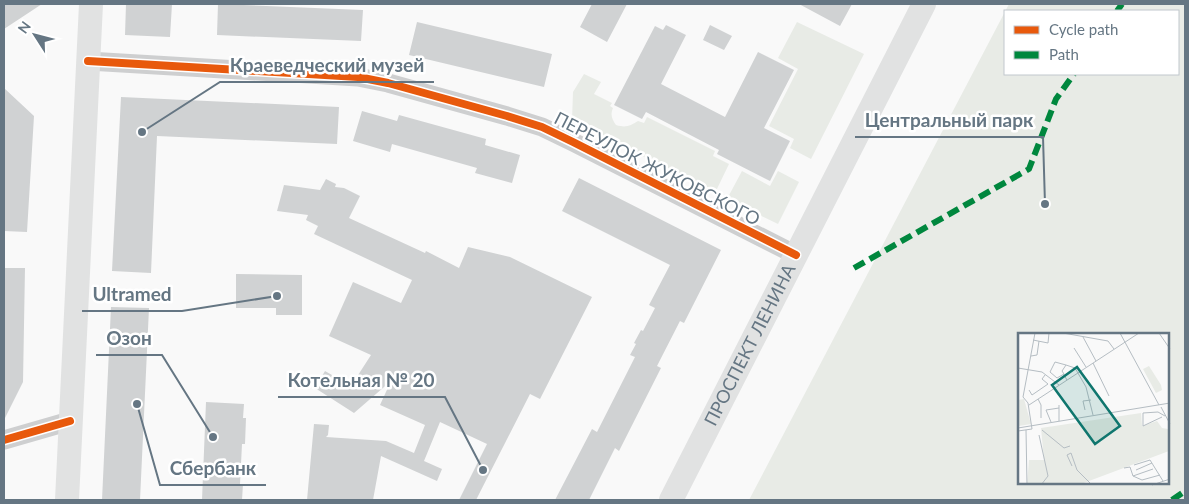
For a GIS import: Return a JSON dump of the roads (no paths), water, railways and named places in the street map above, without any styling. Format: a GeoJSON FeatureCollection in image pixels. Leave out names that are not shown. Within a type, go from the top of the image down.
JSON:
{"type":"FeatureCollection","features":[{"type":"Feature","properties":{"kind":"main road"},"geometry":{"type":"LineString","coordinates":[[67,500],[90,4]]}},
{"type":"Feature","properties":{"kind":"main road","name":"ПРОСПЕКТ ЛЕНИНА"},"geometry":{"type":"LineString","coordinates":[[671,500],[924,4]]}},
{"type":"Feature","properties":{"kind":"street","name":"ПЕРЕУЛОК ЖУКОВСКОГО"},"geometry":{"type":"LineString","coordinates":[[88,61],[358,77],[388,83],[542,127],[796,255]]}},
{"type":"Feature","properties":{"kind":"street"},"geometry":{"type":"LineString","coordinates":[[4,440],[70,421]]}},
{"type":"Feature","properties":{"kind":"place","name":"Краеведческий музей"},"geometry":{"type":"Point","coordinates":[142,132]}},
{"type":"Feature","properties":{"kind":"place","name":"Центральный парк"},"geometry":{"type":"Point","coordinates":[1045,204]}},
{"type":"Feature","properties":{"kind":"place","name":"Ultramed"},"geometry":{"type":"Point","coordinates":[277,296]}},
{"type":"Feature","properties":{"kind":"place","name":"Сбербанк"},"geometry":{"type":"Point","coordinates":[137,404]}},
{"type":"Feature","properties":{"kind":"place","name":"Озон"},"geometry":{"type":"Point","coordinates":[213,437]}},
{"type":"Feature","properties":{"kind":"place","name":"Котельная № 20"},"geometry":{"type":"Point","coordinates":[483,470]}}]}
